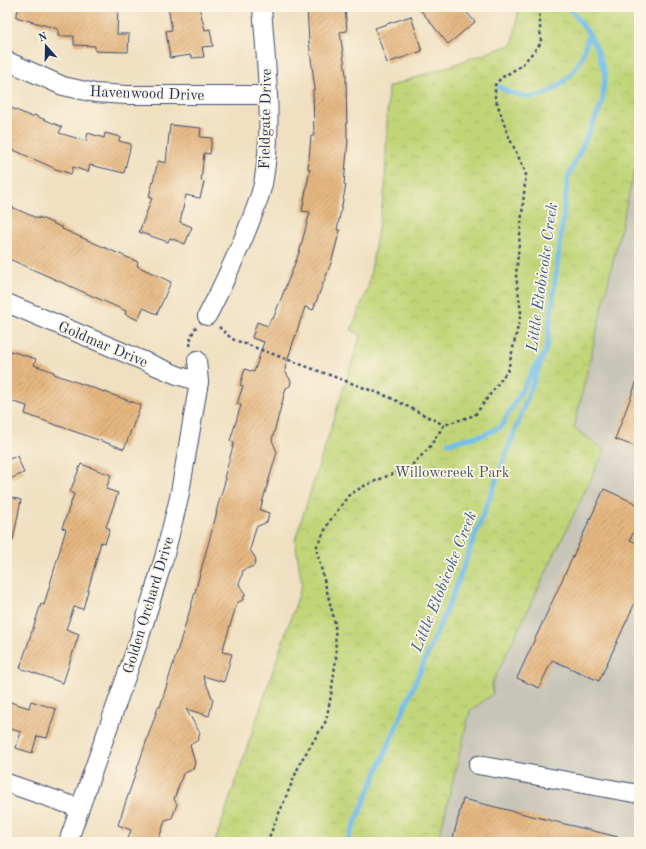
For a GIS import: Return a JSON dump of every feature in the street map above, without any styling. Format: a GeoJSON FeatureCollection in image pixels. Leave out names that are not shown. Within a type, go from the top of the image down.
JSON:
{"type":"FeatureCollection","features":[{"type":"Feature","properties":{"kind":"street","name":"Fieldgate Drive"},"geometry":{"type":"LineString","coordinates":[[207,316],[226,282],[252,217],[262,184],[267,154],[268,95],[262,7]]}},
{"type":"Feature","properties":{"kind":"street","name":"Havenwood Drive"},"geometry":{"type":"LineString","coordinates":[[7,61],[63,86],[95,93],[126,95],[268,95]]}},
{"type":"Feature","properties":{"kind":"street","name":"Goldmar Drive"},"geometry":{"type":"LineString","coordinates":[[7,303],[177,375],[199,382]]}},
{"type":"Feature","properties":{"kind":"street","name":"Golden Orchard Drive"},"geometry":{"type":"LineString","coordinates":[[68,842],[134,655],[164,558],[179,498],[199,382],[197,360]]}},
{"type":"Feature","properties":{"kind":"street"},"geometry":{"type":"LineString","coordinates":[[478,765],[639,794]]}},
{"type":"Feature","properties":{"kind":"street"},"geometry":{"type":"LineString","coordinates":[[7,783],[79,808]]}},
{"type":"Feature","properties":{"kind":"path"},"geometry":{"type":"LineString","coordinates":[[267,842],[302,762],[326,720],[331,695],[336,658],[335,623],[316,548],[329,522],[349,495],[364,486],[411,466],[429,448],[444,425],[475,415],[508,370],[521,313],[516,274],[526,173],[508,135],[495,97],[495,85],[501,78],[521,66],[541,43],[539,7]]}},
{"type":"Feature","properties":{"kind":"path"},"geometry":{"type":"LineString","coordinates":[[197,360],[189,345],[190,340],[195,328],[207,316],[232,340],[389,397],[444,425]]}},
{"type":"Feature","properties":{"kind":"shaded area"},"geometry":{"type":"Polygon","coordinates":[[[639,151],[639,842],[435,842],[470,711],[493,694],[492,684],[574,428],[639,151]]]}},
{"type":"Feature","properties":{"kind":"green space","name":"Willowcreek Park"},"geometry":{"type":"Polygon","coordinates":[[[519,7],[639,7],[639,151],[574,428],[605,450],[492,684],[493,694],[470,711],[438,842],[215,842],[302,585],[295,540],[361,334],[351,330],[368,288],[385,188],[388,87],[513,44],[519,7]]]}},
{"type":"Feature","properties":{"kind":"building"},"geometry":{"type":"Polygon","coordinates":[[[19,7],[118,7],[117,34],[129,34],[128,52],[95,51],[95,46],[74,45],[74,36],[58,36],[58,29],[16,17],[19,7]]]}},
{"type":"Feature","properties":{"kind":"building"},"geometry":{"type":"Polygon","coordinates":[[[168,7],[199,7],[205,30],[210,29],[213,46],[202,47],[204,57],[192,58],[191,55],[170,58],[166,31],[172,30],[168,7]]]}},
{"type":"Feature","properties":{"kind":"building"},"geometry":{"type":"Polygon","coordinates":[[[307,7],[345,7],[347,31],[340,32],[346,75],[348,139],[344,184],[346,185],[337,230],[340,230],[331,263],[313,310],[305,307],[286,364],[285,371],[291,381],[290,386],[286,388],[272,440],[277,452],[260,510],[269,513],[267,522],[256,527],[250,550],[256,559],[254,566],[243,570],[239,584],[245,594],[243,600],[237,603],[222,652],[232,654],[224,682],[203,676],[213,700],[209,716],[186,709],[200,733],[198,740],[190,745],[195,763],[193,769],[183,774],[174,799],[177,804],[172,818],[165,820],[158,842],[127,842],[131,830],[118,825],[158,707],[160,707],[192,603],[234,443],[230,441],[241,405],[237,404],[243,386],[240,385],[245,369],[254,372],[264,342],[252,338],[257,322],[268,326],[271,318],[273,319],[299,253],[310,212],[302,211],[310,169],[308,169],[311,136],[314,136],[313,89],[315,89],[309,43],[307,7]]]}},
{"type":"Feature","properties":{"kind":"building"},"geometry":{"type":"Polygon","coordinates":[[[418,7],[462,7],[475,22],[448,44],[418,7]]]}},
{"type":"Feature","properties":{"kind":"building"},"geometry":{"type":"Polygon","coordinates":[[[411,16],[422,51],[387,63],[375,28],[411,16]]]}},
{"type":"Feature","properties":{"kind":"building"},"geometry":{"type":"Polygon","coordinates":[[[7,106],[32,117],[34,115],[62,127],[59,133],[86,141],[88,133],[104,138],[105,133],[120,137],[119,141],[131,144],[124,173],[90,165],[88,172],[73,167],[71,174],[56,169],[7,147],[7,106]]]}},
{"type":"Feature","properties":{"kind":"building"},"geometry":{"type":"Polygon","coordinates":[[[170,125],[201,128],[200,137],[212,138],[210,154],[204,153],[201,181],[204,182],[200,198],[186,195],[180,222],[192,227],[185,244],[170,238],[168,242],[139,232],[152,198],[149,197],[158,161],[166,163],[170,125]]]}},
{"type":"Feature","properties":{"kind":"building"},"geometry":{"type":"Polygon","coordinates":[[[7,205],[39,219],[39,217],[63,228],[62,229],[138,262],[137,266],[171,282],[157,314],[143,308],[138,320],[125,314],[126,311],[7,258],[7,205]]]}},
{"type":"Feature","properties":{"kind":"building"},"geometry":{"type":"Polygon","coordinates":[[[7,350],[36,359],[34,365],[54,372],[54,374],[141,405],[124,449],[25,414],[27,406],[7,400],[7,350]]]}},
{"type":"Feature","properties":{"kind":"building"},"geometry":{"type":"Polygon","coordinates":[[[639,378],[639,448],[615,439],[639,378]]]}},
{"type":"Feature","properties":{"kind":"building"},"geometry":{"type":"Polygon","coordinates":[[[17,456],[24,473],[7,480],[7,460],[17,456]]]}},
{"type":"Feature","properties":{"kind":"building"},"geometry":{"type":"Polygon","coordinates":[[[81,464],[111,475],[106,489],[118,493],[106,527],[110,529],[105,543],[101,542],[83,609],[74,607],[66,629],[79,634],[63,683],[20,668],[41,604],[44,605],[66,529],[62,528],[74,494],[70,492],[81,464]]]}},
{"type":"Feature","properties":{"kind":"building"},"geometry":{"type":"Polygon","coordinates":[[[604,489],[639,505],[639,521],[630,540],[639,544],[639,594],[599,681],[552,660],[539,688],[517,678],[604,489]]]}},
{"type":"Feature","properties":{"kind":"building"},"geometry":{"type":"Polygon","coordinates":[[[7,496],[21,500],[13,540],[7,539],[7,496]]]}},
{"type":"Feature","properties":{"kind":"building"},"geometry":{"type":"Polygon","coordinates":[[[7,701],[29,708],[31,701],[56,709],[47,738],[37,736],[32,753],[16,748],[21,732],[7,728],[7,701]]]}},
{"type":"Feature","properties":{"kind":"building"},"geometry":{"type":"Polygon","coordinates":[[[463,799],[618,837],[618,842],[452,842],[463,799]]]}},
{"type":"Feature","properties":{"kind":"waterway","name":"Little Etobicoke Creek"},"geometry":{"type":"LineString","coordinates":[[347,842],[452,597],[547,346],[568,177],[602,104],[605,75],[598,51],[589,34],[569,7]]}},
{"type":"Feature","properties":{"kind":"waterway"},"geometry":{"type":"LineString","coordinates":[[499,87],[519,95],[532,97],[539,96],[560,85],[572,73],[580,61],[589,34]]}},
{"type":"Feature","properties":{"kind":"waterway"},"geometry":{"type":"LineString","coordinates":[[448,443],[483,435],[501,427],[539,360]]}}]}
